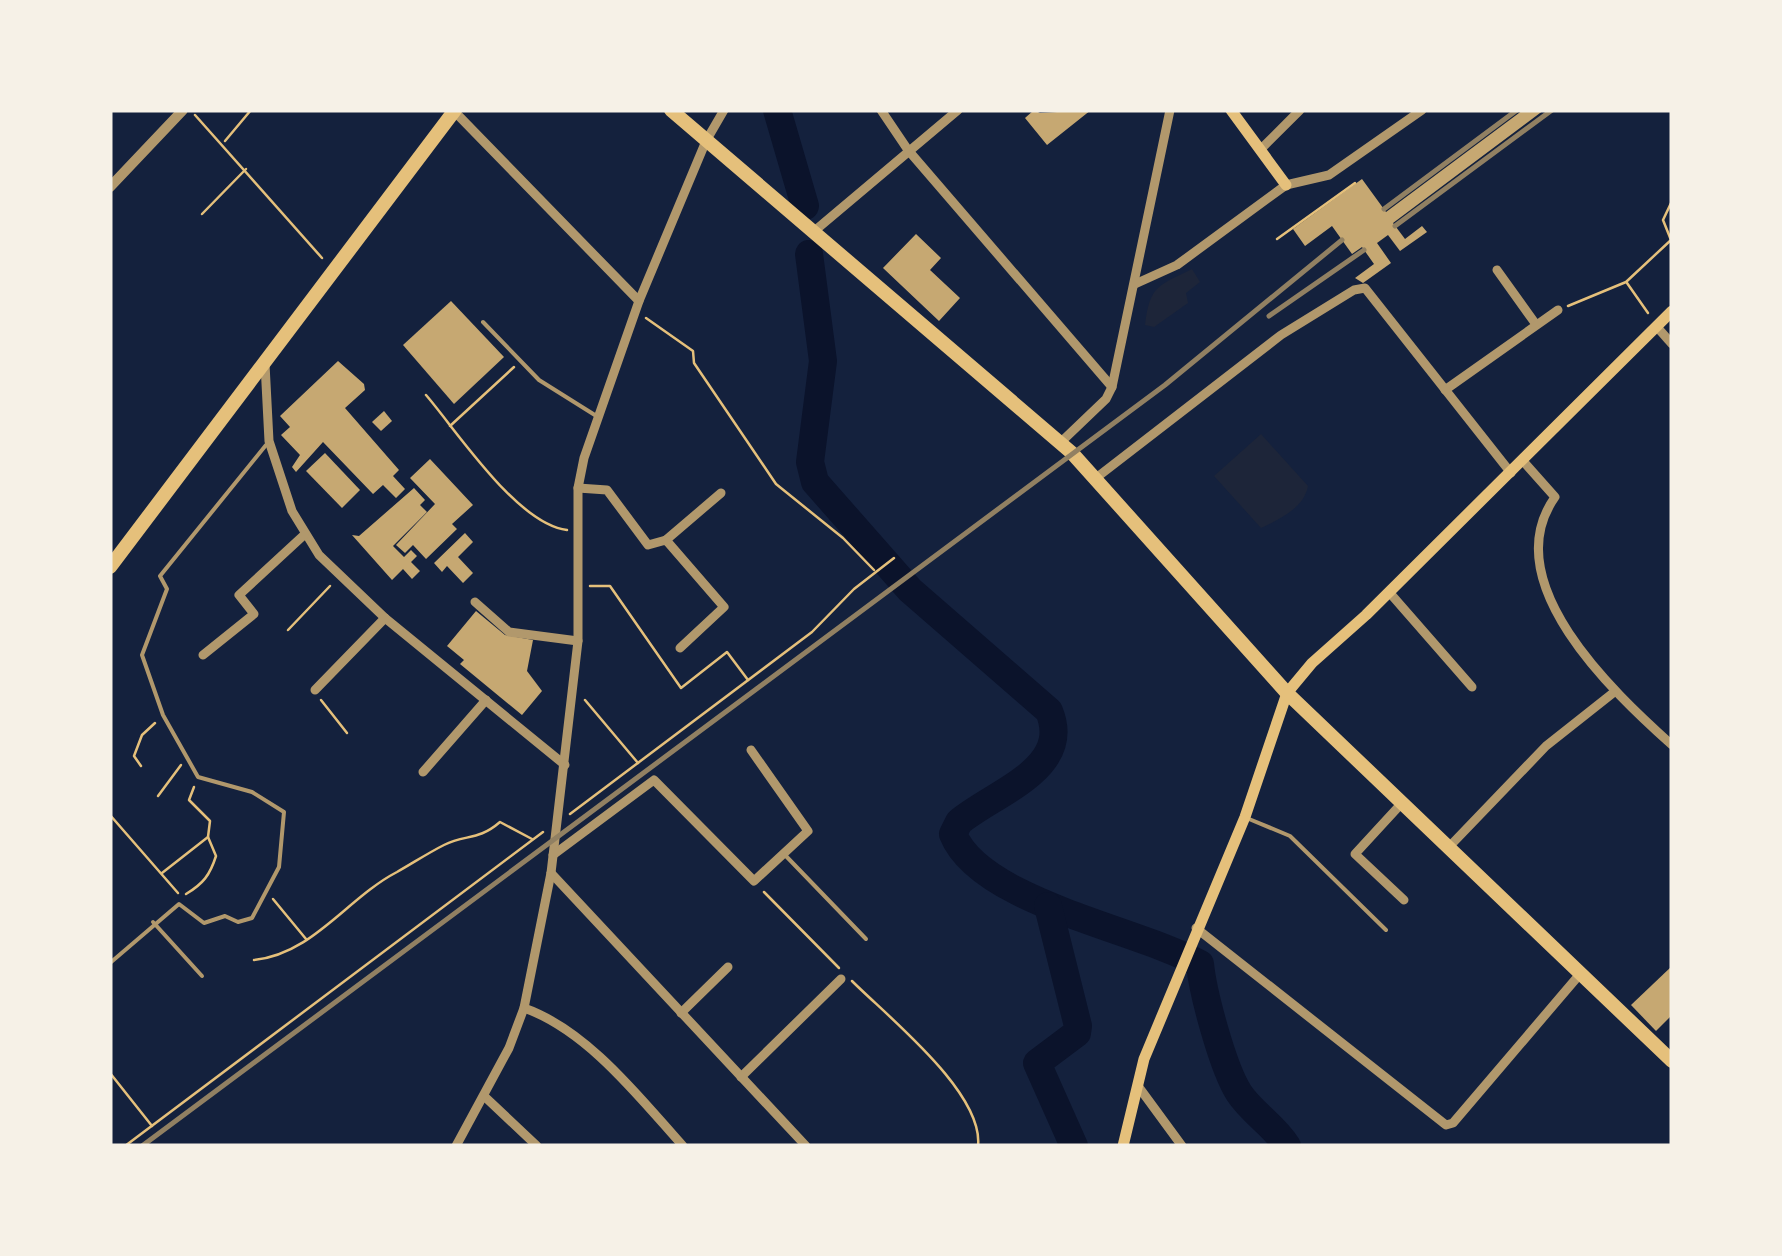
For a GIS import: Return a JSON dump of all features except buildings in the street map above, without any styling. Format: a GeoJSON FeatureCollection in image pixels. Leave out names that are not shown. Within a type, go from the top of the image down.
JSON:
{"type":"FeatureCollection","features":[{"type":"Feature","properties":{"kind":"highway"},"geometry":{"type":"LineString","coordinates":[[110,567],[454,110]]}},
{"type":"Feature","properties":{"kind":"highway"},"geometry":{"type":"LineString","coordinates":[[671,110],[1060,442],[1096,478],[1204,606],[1288,693],[1672,1062]]}},
{"type":"Feature","properties":{"kind":"main road"},"geometry":{"type":"LineString","coordinates":[[1231,110],[1286,184]]}},
{"type":"Feature","properties":{"kind":"main road"},"geometry":{"type":"LineString","coordinates":[[1123,1146],[1138,1086],[1182,962],[1244,817],[1288,693],[1312,662],[1389,592],[1672,312]]}},
{"type":"Feature","properties":{"kind":"street"},"geometry":{"type":"LineString","coordinates":[[110,187],[187,110]]}},
{"type":"Feature","properties":{"kind":"street"},"geometry":{"type":"LineString","coordinates":[[454,110],[639,302]]}},
{"type":"Feature","properties":{"kind":"street"},"geometry":{"type":"LineString","coordinates":[[456,1146],[484,1096],[524,1008],[551,873],[578,641],[578,488],[598,417],[639,302],[706,141],[724,110]]}},
{"type":"Feature","properties":{"kind":"street"},"geometry":{"type":"LineString","coordinates":[[880,110],[908,150],[1112,386]]}},
{"type":"Feature","properties":{"kind":"street"},"geometry":{"type":"LineString","coordinates":[[812,233],[958,110]]}},
{"type":"Feature","properties":{"kind":"street"},"geometry":{"type":"LineString","coordinates":[[1060,442],[1106,399],[1112,386],[1170,110]]}},
{"type":"Feature","properties":{"kind":"street"},"geometry":{"type":"LineString","coordinates":[[1260,150],[1300,110]]}},
{"type":"Feature","properties":{"kind":"street"},"geometry":{"type":"LineString","coordinates":[[1135,284],[1177,266],[1286,184],[1329,175],[1422,110]]}},
{"type":"Feature","properties":{"kind":"street"},"geometry":{"type":"LineString","coordinates":[[1497,270],[1534,323]]}},
{"type":"Feature","properties":{"kind":"street"},"geometry":{"type":"LineString","coordinates":[[1096,478],[1281,335],[1354,290],[1365,288],[1511,473]]}},
{"type":"Feature","properties":{"kind":"street"},"geometry":{"type":"LineString","coordinates":[[1444,390],[1534,323],[1558,310]]}},
{"type":"Feature","properties":{"kind":"street"},"geometry":{"type":"LineString","coordinates":[[1657,327],[1672,344]]}},
{"type":"Feature","properties":{"kind":"street"},"geometry":{"type":"LineString","coordinates":[[264,363],[269,441],[304,536],[338,578],[565,765]]}},
{"type":"Feature","properties":{"kind":"street"},"geometry":{"type":"LineString","coordinates":[[1524,460],[1555,496],[1540,517],[1537,534],[1543,581],[1582,656],[1614,693],[1672,744]]}},
{"type":"Feature","properties":{"kind":"street"},"geometry":{"type":"LineString","coordinates":[[578,488],[607,490],[648,545],[666,540],[721,493]]}},
{"type":"Feature","properties":{"kind":"street"},"geometry":{"type":"LineString","coordinates":[[203,656],[254,614],[239,595],[304,536]]}},
{"type":"Feature","properties":{"kind":"street"},"geometry":{"type":"LineString","coordinates":[[666,540],[724,607],[680,648]]}},
{"type":"Feature","properties":{"kind":"street"},"geometry":{"type":"LineString","coordinates":[[1389,592],[1472,687]]}},
{"type":"Feature","properties":{"kind":"street"},"geometry":{"type":"LineString","coordinates":[[475,602],[509,632],[578,641]]}},
{"type":"Feature","properties":{"kind":"street"},"geometry":{"type":"LineString","coordinates":[[315,690],[385,618]]}},
{"type":"Feature","properties":{"kind":"street"},"geometry":{"type":"LineString","coordinates":[[1448,848],[1546,746],[1614,693]]}},
{"type":"Feature","properties":{"kind":"street"},"geometry":{"type":"LineString","coordinates":[[423,772],[486,700]]}},
{"type":"Feature","properties":{"kind":"street"},"geometry":{"type":"LineString","coordinates":[[552,854],[654,780],[754,881],[808,831],[751,750]]}},
{"type":"Feature","properties":{"kind":"street"},"geometry":{"type":"LineString","coordinates":[[1400,804],[1355,854],[1404,900]]}},
{"type":"Feature","properties":{"kind":"street"},"geometry":{"type":"LineString","coordinates":[[551,873],[806,1146]]}},
{"type":"Feature","properties":{"kind":"street"},"geometry":{"type":"LineString","coordinates":[[1196,928],[1446,1126],[1453,1123],[1580,974]]}},
{"type":"Feature","properties":{"kind":"street"},"geometry":{"type":"LineString","coordinates":[[682,1012],[728,967]]}},
{"type":"Feature","properties":{"kind":"street"},"geometry":{"type":"LineString","coordinates":[[741,1077],[847,980]]}},
{"type":"Feature","properties":{"kind":"street"},"geometry":{"type":"LineString","coordinates":[[524,1008],[552,1018],[635,1093],[683,1146]]}},
{"type":"Feature","properties":{"kind":"street"},"geometry":{"type":"LineString","coordinates":[[1138,1086],[1182,1146]]}},
{"type":"Feature","properties":{"kind":"street"},"geometry":{"type":"LineString","coordinates":[[484,1096],[538,1146]]}},
{"type":"Feature","properties":{"kind":"lane"},"geometry":{"type":"LineString","coordinates":[[483,322],[551,388],[598,417]]}},
{"type":"Feature","properties":{"kind":"lane"},"geometry":{"type":"LineString","coordinates":[[110,964],[153,922],[178,904],[204,923],[225,916],[245,922],[252,918],[278,866],[284,812],[252,792],[198,777],[163,716],[142,654],[167,588],[160,576],[269,441]]}},
{"type":"Feature","properties":{"kind":"lane"},"geometry":{"type":"LineString","coordinates":[[1244,817],[1290,836],[1386,930]]}},
{"type":"Feature","properties":{"kind":"lane"},"geometry":{"type":"LineString","coordinates":[[784,854],[866,939]]}},
{"type":"Feature","properties":{"kind":"lane"},"geometry":{"type":"LineString","coordinates":[[153,922],[202,976]]}},
{"type":"Feature","properties":{"kind":"path"},"geometry":{"type":"LineString","coordinates":[[187,110],[224,142],[334,271]]}},
{"type":"Feature","properties":{"kind":"path"},"geometry":{"type":"LineString","coordinates":[[224,142],[251,110]]}},
{"type":"Feature","properties":{"kind":"path"},"geometry":{"type":"LineString","coordinates":[[202,214],[247,169]]}},
{"type":"Feature","properties":{"kind":"path"},"geometry":{"type":"LineString","coordinates":[[1277,239],[1355,183]]}},
{"type":"Feature","properties":{"kind":"path"},"geometry":{"type":"LineString","coordinates":[[1558,310],[1626,282],[1670,240],[1663,220],[1672,201]]}},
{"type":"Feature","properties":{"kind":"path"},"geometry":{"type":"LineString","coordinates":[[1626,282],[1657,327]]}},
{"type":"Feature","properties":{"kind":"path"},"geometry":{"type":"LineString","coordinates":[[635,314],[666,328],[693,351],[694,363],[776,484],[843,538],[876,571]]}},
{"type":"Feature","properties":{"kind":"path"},"geometry":{"type":"LineString","coordinates":[[449,427],[520,362]]}},
{"type":"Feature","properties":{"kind":"path"},"geometry":{"type":"LineString","coordinates":[[426,395],[449,427],[543,520],[561,530],[578,530]]}},
{"type":"Feature","properties":{"kind":"path"},"geometry":{"type":"LineString","coordinates":[[125,1146],[812,632],[894,558]]}},
{"type":"Feature","properties":{"kind":"path"},"geometry":{"type":"LineString","coordinates":[[288,630],[338,578]]}},
{"type":"Feature","properties":{"kind":"path"},"geometry":{"type":"LineString","coordinates":[[578,586],[610,586],[681,688],[727,652],[749,680]]}},
{"type":"Feature","properties":{"kind":"path"},"geometry":{"type":"LineString","coordinates":[[574,688],[638,763]]}},
{"type":"Feature","properties":{"kind":"path"},"geometry":{"type":"LineString","coordinates":[[315,690],[347,732]]}},
{"type":"Feature","properties":{"kind":"path"},"geometry":{"type":"LineString","coordinates":[[141,766],[134,756],[135,748],[142,734],[163,716]]}},
{"type":"Feature","properties":{"kind":"path"},"geometry":{"type":"LineString","coordinates":[[158,796],[188,760]]}},
{"type":"Feature","properties":{"kind":"path"},"geometry":{"type":"LineString","coordinates":[[110,816],[181,898],[204,884],[216,856],[208,837],[210,821],[189,800],[198,777]]}},
{"type":"Feature","properties":{"kind":"path"},"geometry":{"type":"LineString","coordinates":[[254,960],[274,958],[308,941],[354,900],[445,844],[486,835],[500,822],[532,839]]}},
{"type":"Feature","properties":{"kind":"path"},"geometry":{"type":"LineString","coordinates":[[162,873],[208,837]]}},
{"type":"Feature","properties":{"kind":"path"},"geometry":{"type":"LineString","coordinates":[[754,881],[839,968]]}},
{"type":"Feature","properties":{"kind":"path"},"geometry":{"type":"LineString","coordinates":[[265,890],[308,941]]}},
{"type":"Feature","properties":{"kind":"path"},"geometry":{"type":"LineString","coordinates":[[847,980],[957,1088],[977,1126],[978,1146]]}},
{"type":"Feature","properties":{"kind":"path"},"geometry":{"type":"LineString","coordinates":[[110,1073],[152,1126]]}},
{"type":"Feature","properties":{"kind":"shaded area"},"geometry":{"type":"Polygon","coordinates":[[[1192,269],[1200,282],[1186,293],[1188,303],[1154,327],[1145,325],[1158,288],[1192,269]]]}},
{"type":"Feature","properties":{"kind":"shaded area"},"geometry":{"type":"Polygon","coordinates":[[[1261,434],[1308,486],[1296,507],[1261,528],[1214,476],[1261,434]]]}},
{"type":"Feature","properties":{"kind":"waterway"},"geometry":{"type":"LineString","coordinates":[[777,110],[805,206]]}},
{"type":"Feature","properties":{"kind":"waterway"},"geometry":{"type":"LineString","coordinates":[[809,254],[823,361],[810,462],[815,482],[910,590],[1049,711],[1054,731],[1041,764],[959,822],[953,834],[969,858],[994,878],[1027,896],[1200,964],[1215,1030],[1233,1082],[1244,1100],[1287,1146]]}},
{"type":"Feature","properties":{"kind":"waterway"},"geometry":{"type":"LineString","coordinates":[[1048,906],[1078,1026],[1077,1033],[1037,1063],[1074,1146]]}},
{"type":"Feature","properties":{"kind":"railway"},"geometry":{"type":"LineString","coordinates":[[1384,209],[1517,110]]}},
{"type":"Feature","properties":{"kind":"railway"},"geometry":{"type":"LineString","coordinates":[[1395,226],[1552,110]]}},
{"type":"Feature","properties":{"kind":"railway"},"geometry":{"type":"LineString","coordinates":[[142,1146],[1165,385],[1342,240]]}},
{"type":"Feature","properties":{"kind":"railway"},"geometry":{"type":"LineString","coordinates":[[1269,316],[1364,250]]}}]}
